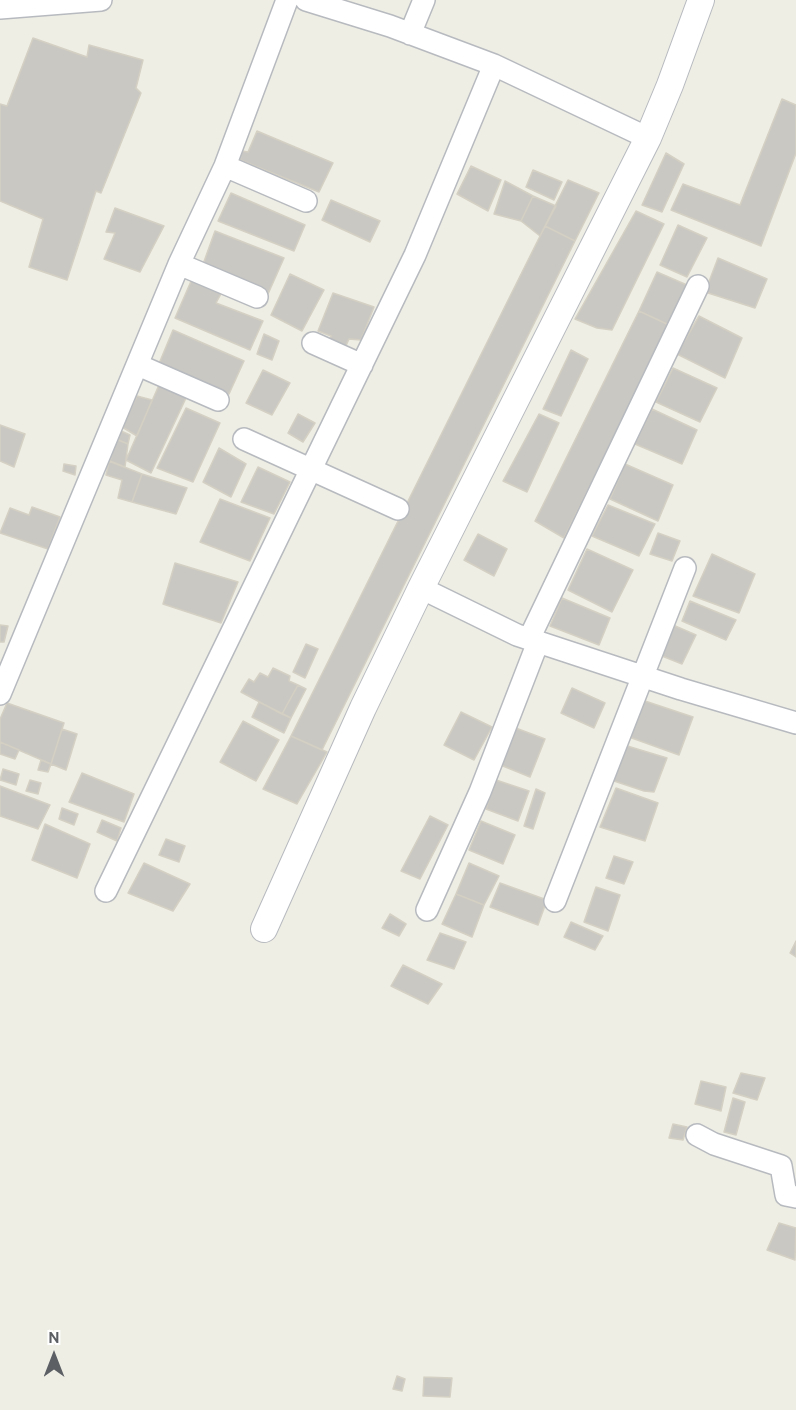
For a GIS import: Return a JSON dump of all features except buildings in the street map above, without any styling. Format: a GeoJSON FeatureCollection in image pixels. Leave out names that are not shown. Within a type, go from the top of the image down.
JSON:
{"type":"FeatureCollection","features":[{"type":"Feature","properties":{"kind":"street"},"geometry":{"type":"LineString","coordinates":[[0,8],[101,0]]}},
{"type":"Feature","properties":{"kind":"street"},"geometry":{"type":"LineString","coordinates":[[0,694],[179,264],[225,166],[287,0]]}},
{"type":"Feature","properties":{"kind":"street"},"geometry":{"type":"LineString","coordinates":[[306,0],[410,33],[494,65],[648,138]]}},
{"type":"Feature","properties":{"kind":"street"},"geometry":{"type":"LineString","coordinates":[[410,33],[424,0]]}},
{"type":"Feature","properties":{"kind":"street"},"geometry":{"type":"LineString","coordinates":[[264,929],[363,708],[421,588],[648,138],[670,85],[700,0]]}},
{"type":"Feature","properties":{"kind":"street"},"geometry":{"type":"LineString","coordinates":[[106,891],[416,255],[494,65]]}},
{"type":"Feature","properties":{"kind":"street"},"geometry":{"type":"LineString","coordinates":[[225,166],[306,201]]}},
{"type":"Feature","properties":{"kind":"street"},"geometry":{"type":"LineString","coordinates":[[179,264],[257,297]]}},
{"type":"Feature","properties":{"kind":"street"},"geometry":{"type":"LineString","coordinates":[[427,910],[480,792],[534,640],[698,286]]}},
{"type":"Feature","properties":{"kind":"street"},"geometry":{"type":"LineString","coordinates":[[313,343],[362,365]]}},
{"type":"Feature","properties":{"kind":"street"},"geometry":{"type":"LineString","coordinates":[[138,365],[218,400]]}},
{"type":"Feature","properties":{"kind":"street"},"geometry":{"type":"LineString","coordinates":[[244,439],[398,509]]}},
{"type":"Feature","properties":{"kind":"street"},"geometry":{"type":"LineString","coordinates":[[555,902],[685,568]]}},
{"type":"Feature","properties":{"kind":"street"},"geometry":{"type":"LineString","coordinates":[[421,588],[517,635],[796,723]]}},
{"type":"Feature","properties":{"kind":"street"},"geometry":{"type":"LineString","coordinates":[[697,1135],[781,1166],[786,1195],[796,1197]]}}]}
